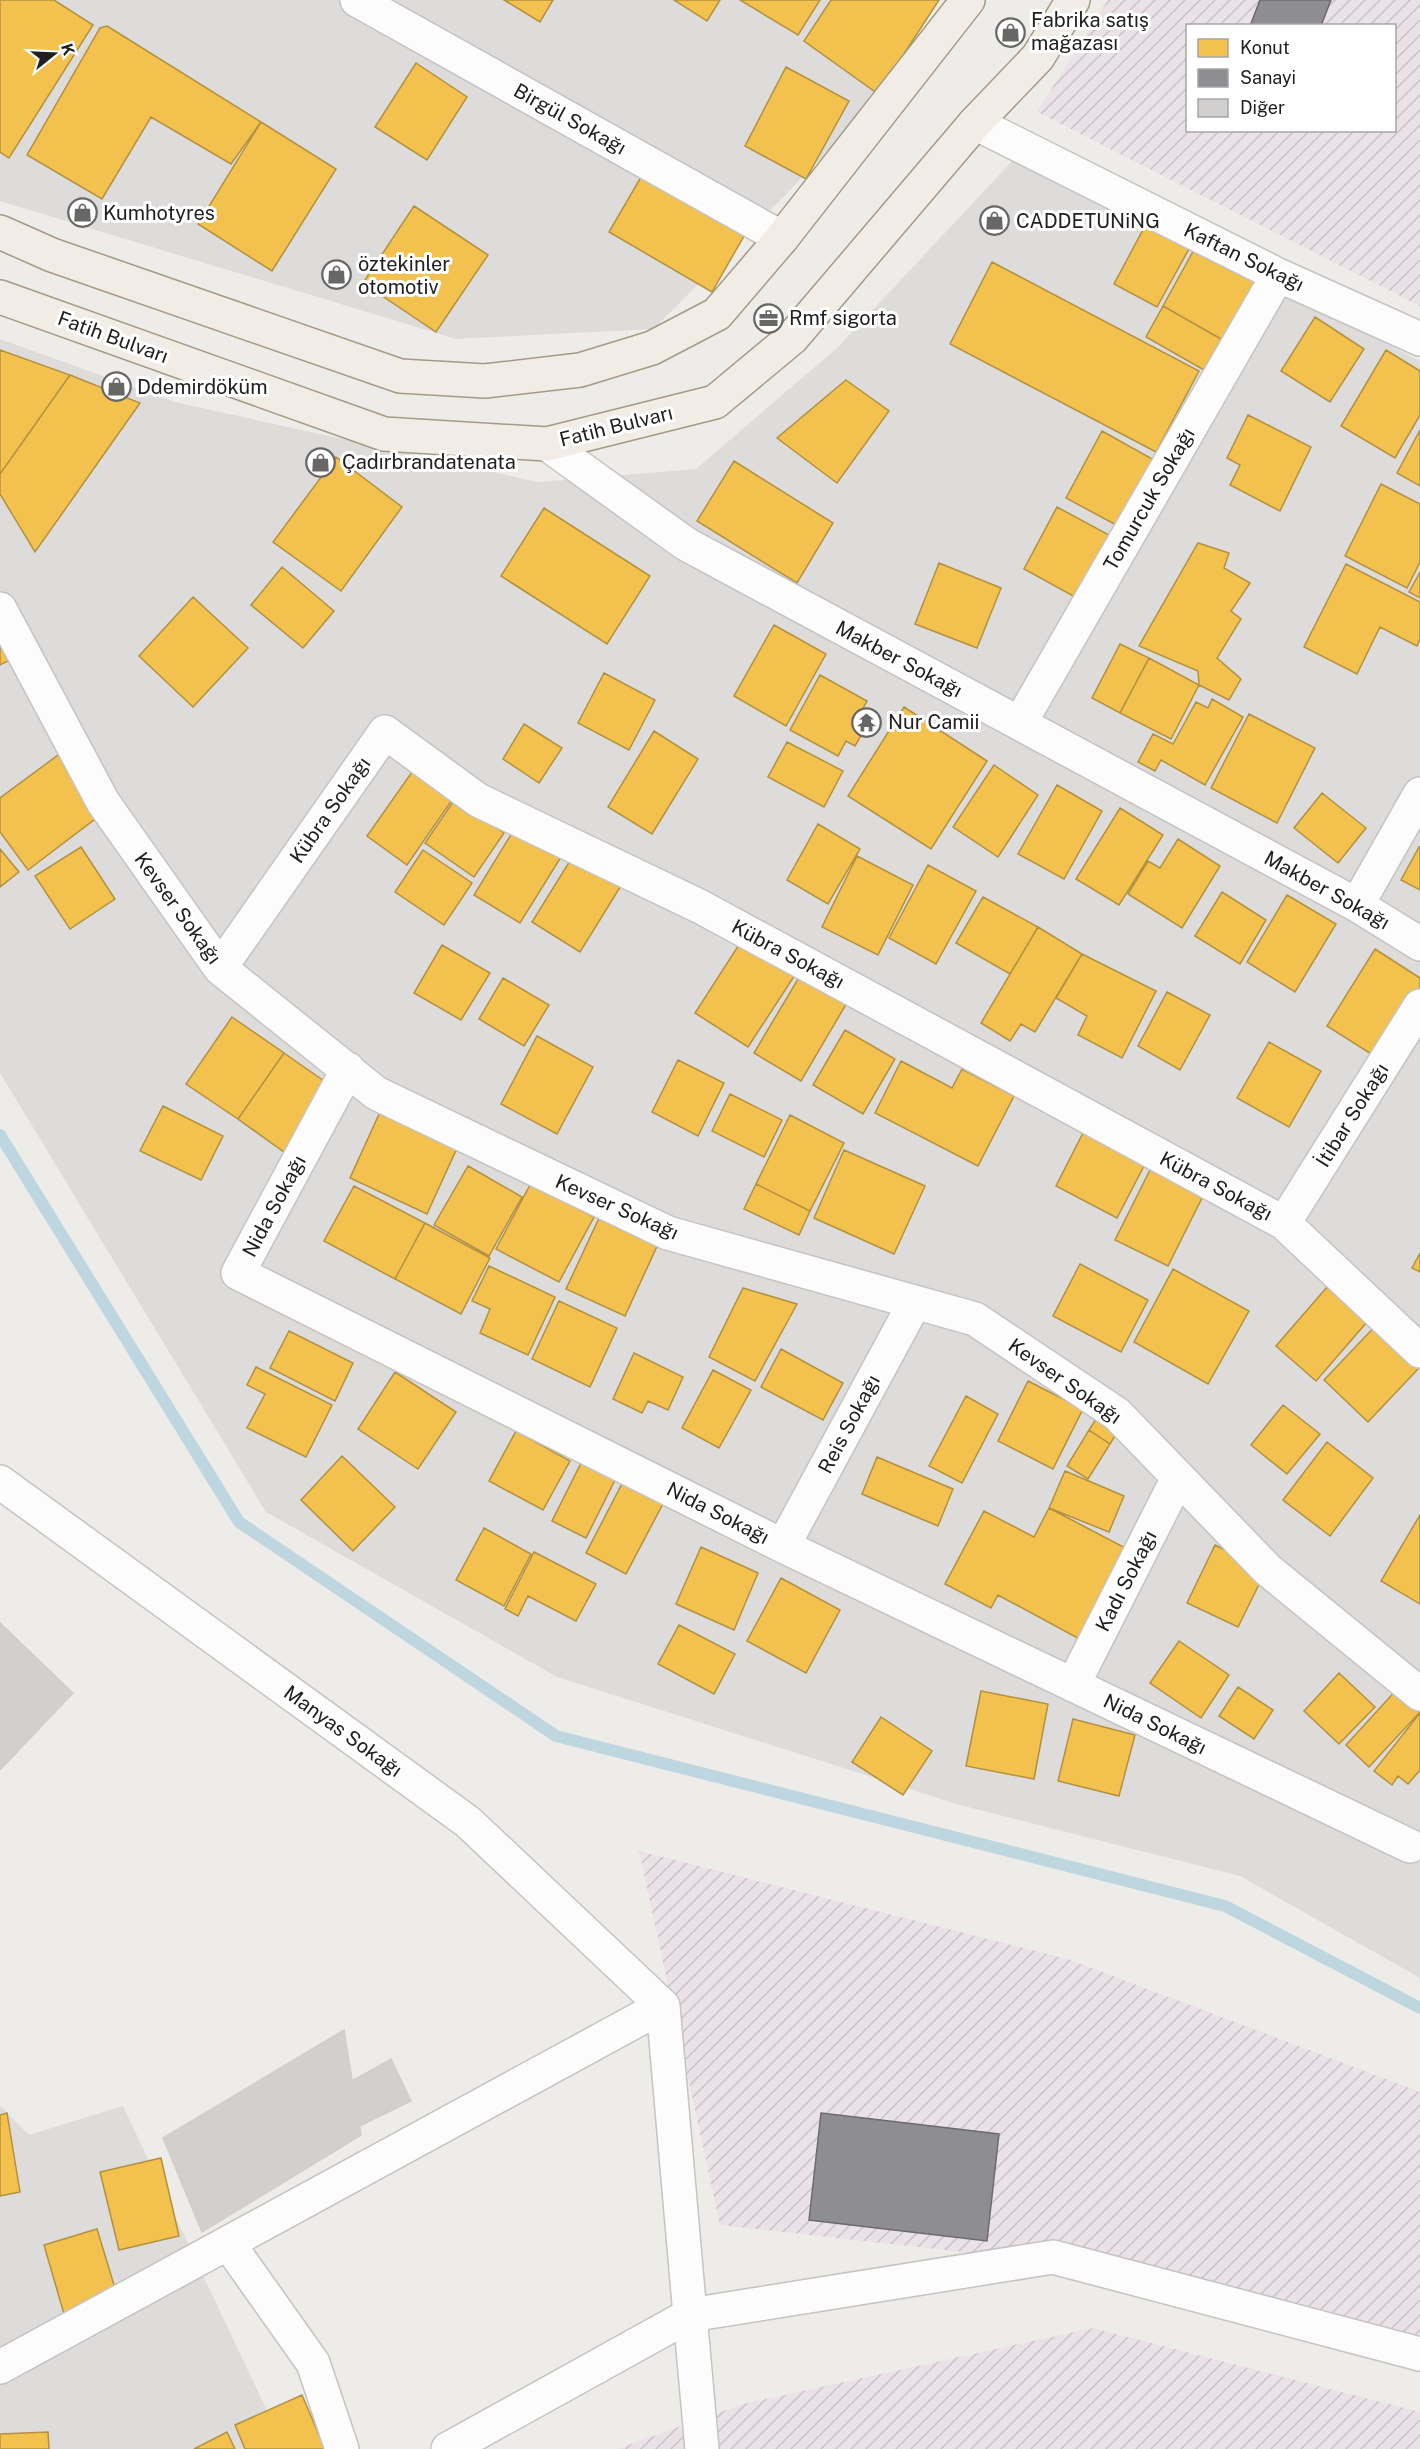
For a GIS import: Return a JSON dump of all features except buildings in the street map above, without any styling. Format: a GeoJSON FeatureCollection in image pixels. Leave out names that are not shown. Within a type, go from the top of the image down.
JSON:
{"type":"FeatureCollection","features":[{"type":"Feature","properties":{"kind":"main road"},"geometry":{"type":"LineString","coordinates":[[0,232],[52,255],[400,376],[485,381],[580,370],[652,348],[717,314],[782,238],[968,0]]}},
{"type":"Feature","properties":{"kind":"main road","name":"Fatih Bulvarı"},"geometry":{"type":"LineString","coordinates":[[0,297],[384,434],[547,444],[715,402],[792,338],[975,123],[1038,57],[1072,0]]}},
{"type":"Feature","properties":{"kind":"street","name":"Birgül Sokağı"},"geometry":{"type":"LineString","coordinates":[[357,0],[782,238]]}},
{"type":"Feature","properties":{"kind":"street","name":"Kaftan Sokağı"},"geometry":{"type":"LineString","coordinates":[[975,123],[1278,275],[1420,339]]}},
{"type":"Feature","properties":{"kind":"street","name":"Tomurcuk Sokağı"},"geometry":{"type":"LineString","coordinates":[[1020,723],[1278,275]]}},
{"type":"Feature","properties":{"kind":"street","name":"Makber Sokağı"},"geometry":{"type":"LineString","coordinates":[[547,444],[686,544],[1357,905],[1420,944]]}},
{"type":"Feature","properties":{"kind":"street","name":"Kevser Sokağı"},"geometry":{"type":"LineString","coordinates":[[0,609],[103,802],[220,968],[376,1093],[668,1233],[975,1319],[1117,1414],[1268,1570],[1420,1694]]}},
{"type":"Feature","properties":{"kind":"street","name":"Kübra Sokağı"},"geometry":{"type":"LineString","coordinates":[[220,968],[386,732],[478,800],[701,907],[1284,1223],[1420,1351]]}},
{"type":"Feature","properties":{"kind":"street"},"geometry":{"type":"LineString","coordinates":[[1357,905],[1420,794]]}},
{"type":"Feature","properties":{"kind":"street","name":"İtibar Sokağı"},"geometry":{"type":"LineString","coordinates":[[1284,1223],[1420,1006]]}},
{"type":"Feature","properties":{"kind":"street","name":"Nida Sokağı"},"geometry":{"type":"LineString","coordinates":[[348,1069],[238,1273],[783,1546],[1410,1846]]}},
{"type":"Feature","properties":{"kind":"street","name":"Reis Sokağı"},"geometry":{"type":"LineString","coordinates":[[783,1546],[915,1302]]}},
{"type":"Feature","properties":{"kind":"street","name":"Kadı Sokağı"},"geometry":{"type":"LineString","coordinates":[[1073,1685],[1179,1478]]}},
{"type":"Feature","properties":{"kind":"street","name":"Manyas Sokağı"},"geometry":{"type":"LineString","coordinates":[[0,1482],[468,1822],[663,2006]]}},
{"type":"Feature","properties":{"kind":"street"},"geometry":{"type":"LineString","coordinates":[[0,2367],[663,2006],[702,2449]]}},
{"type":"Feature","properties":{"kind":"street"},"geometry":{"type":"LineString","coordinates":[[228,2243],[313,2363],[342,2449]]}},
{"type":"Feature","properties":{"kind":"street"},"geometry":{"type":"LineString","coordinates":[[448,2449],[690,2315],[1053,2257],[1420,2354]]}},
{"type":"Feature","properties":{"kind":"shaded area"},"geometry":{"type":"Polygon","coordinates":[[[0,0],[938,0],[837,142],[654,329],[456,339],[0,201],[0,0]]]}},
{"type":"Feature","properties":{"kind":"shaded area"},"geometry":{"type":"Polygon","coordinates":[[[1108,0],[1420,0],[1420,306],[1037,112],[1108,0]]]}},
{"type":"Feature","properties":{"kind":"shaded area"},"geometry":{"type":"Polygon","coordinates":[[[1017,156],[1420,361],[1420,1978],[1240,1876],[960,1805],[557,1677],[266,1512],[0,1073],[0,339],[175,402],[538,482],[696,469],[837,348],[1017,156]]]}},
{"type":"Feature","properties":{"kind":"shaded area"},"geometry":{"type":"Polygon","coordinates":[[[639,1851],[1068,1959],[1420,2092],[1420,2338],[1055,2262],[720,2225],[639,1851]]]}},
{"type":"Feature","properties":{"kind":"shaded area"},"geometry":{"type":"Polygon","coordinates":[[[0,2105],[29,2135],[123,2106],[285,2449],[0,2449],[0,2105]]]}},
{"type":"Feature","properties":{"kind":"shaded area"},"geometry":{"type":"Polygon","coordinates":[[[1093,2328],[1420,2412],[1420,2449],[617,2449],[743,2404],[1093,2328]]]}},
{"type":"Feature","properties":{"kind":"waterway"},"geometry":{"type":"LineString","coordinates":[[0,1135],[239,1522],[556,1736],[1225,1906],[1420,2008]]}},
{"type":"Feature","properties":{"kind":"place","name":"Fabrika satış mağazası"},"geometry":{"type":"Point","coordinates":[1010,32]}},
{"type":"Feature","properties":{"kind":"place","name":"Kumhotyres"},"geometry":{"type":"Point","coordinates":[82,213]}},
{"type":"Feature","properties":{"kind":"place","name":"CADDETUNiNG"},"geometry":{"type":"Point","coordinates":[995,221]}},
{"type":"Feature","properties":{"kind":"place","name":"öztekinler otomotiv"},"geometry":{"type":"Point","coordinates":[337,275]}},
{"type":"Feature","properties":{"kind":"place","name":"Rmf sigorta"},"geometry":{"type":"Point","coordinates":[768,318]}},
{"type":"Feature","properties":{"kind":"place","name":"Ddemirdöküm"},"geometry":{"type":"Point","coordinates":[116,387]}},
{"type":"Feature","properties":{"kind":"place","name":"Çadırbrandatenata"},"geometry":{"type":"Point","coordinates":[321,462]}},
{"type":"Feature","properties":{"kind":"place","name":"Nur Camii"},"geometry":{"type":"Point","coordinates":[867,722]}}]}
